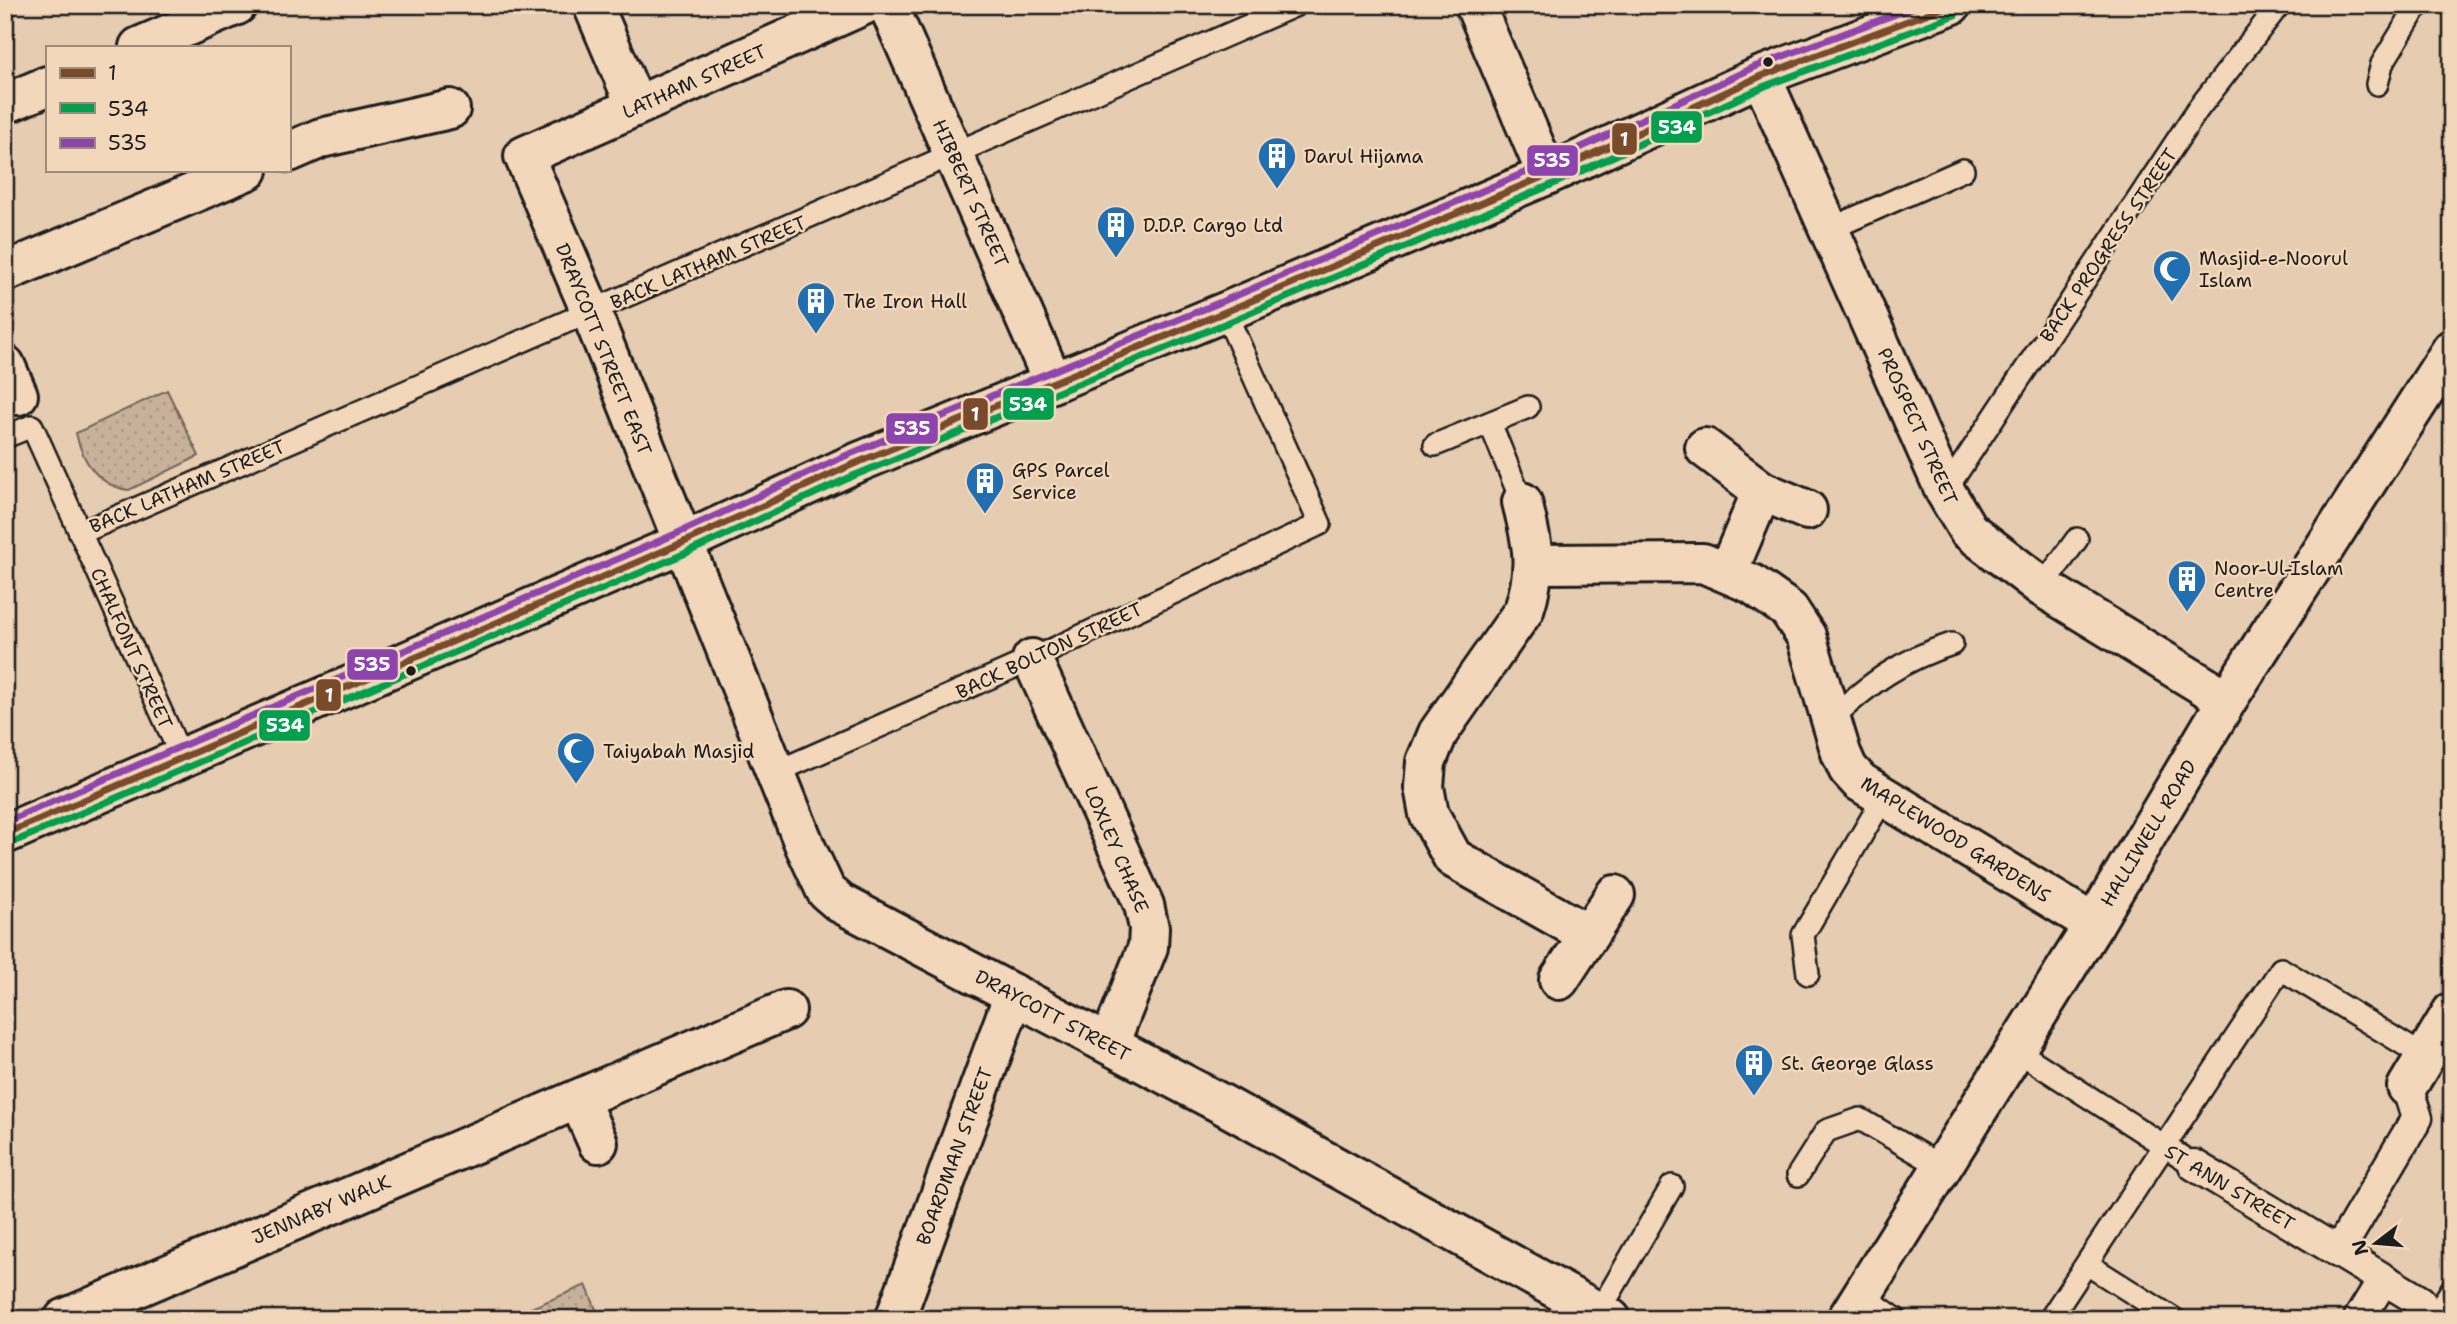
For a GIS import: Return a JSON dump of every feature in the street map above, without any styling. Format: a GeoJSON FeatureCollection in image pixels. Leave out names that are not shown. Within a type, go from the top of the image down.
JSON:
{"type":"FeatureCollection","features":[{"type":"Feature","properties":{"kind":"main road"},"geometry":{"type":"LineString","coordinates":[[162,43],[237,5]]}},
{"type":"Feature","properties":{"kind":"main road"},"geometry":{"type":"LineString","coordinates":[[593,5],[636,106]]}},
{"type":"Feature","properties":{"kind":"main road","name":"LATHAM STREET"},"geometry":{"type":"LineString","coordinates":[[524,156],[864,5]]}},
{"type":"Feature","properties":{"kind":"main road","name":"HIBBERT STREET"},"geometry":{"type":"LineString","coordinates":[[888,5],[1053,382]]}},
{"type":"Feature","properties":{"kind":"main road"},"geometry":{"type":"LineString","coordinates":[[1475,5],[1546,175]]}},
{"type":"Feature","properties":{"kind":"main road"},"geometry":{"type":"LineString","coordinates":[[1770,72],[1889,5]]}},
{"type":"Feature","properties":{"kind":"main road"},"geometry":{"type":"LineString","coordinates":[[5,834],[181,756],[682,543],[804,485],[1225,312],[1546,175],[1770,72],[1951,5]]}},
{"type":"Feature","properties":{"kind":"main road","name":"PROSPECT STREET"},"geometry":{"type":"LineString","coordinates":[[1770,72],[1830,229],[1945,491],[1968,530],[2042,587],[2227,700]]}},
{"type":"Feature","properties":{"kind":"main road"},"geometry":{"type":"LineString","coordinates":[[5,104],[46,86]]}},
{"type":"Feature","properties":{"kind":"main road"},"geometry":{"type":"LineString","coordinates":[[290,152],[321,138],[450,109]]}},
{"type":"Feature","properties":{"kind":"main road","name":"DRAYCOTT STREET EAST"},"geometry":{"type":"LineString","coordinates":[[524,156],[591,312],[682,543]]}},
{"type":"Feature","properties":{"kind":"main road"},"geometry":{"type":"LineString","coordinates":[[5,272],[238,172]]}},
{"type":"Feature","properties":{"kind":"main road","name":"HALLIWELL ROAD"},"geometry":{"type":"LineString","coordinates":[[1854,1307],[2094,924],[2227,700],[2452,349]]}},
{"type":"Feature","properties":{"kind":"main road"},"geometry":{"type":"LineString","coordinates":[[1706,448],[1762,491],[1807,510]]}},
{"type":"Feature","properties":{"kind":"main road"},"geometry":{"type":"LineString","coordinates":[[1728,571],[1762,491]]}},
{"type":"Feature","properties":{"kind":"main road"},"geometry":{"type":"LineString","coordinates":[[1522,502],[1535,564],[1524,610],[1438,733],[1426,762],[1424,787],[1429,814],[1453,858],[1588,935]]}},
{"type":"Feature","properties":{"kind":"main road","name":"DRAYCOTT STREET"},"geometry":{"type":"LineString","coordinates":[[682,543],[826,891],[840,903],[1365,1181],[1602,1317]]}},
{"type":"Feature","properties":{"kind":"main road","name":"MAPLEWOOD GARDENS"},"geometry":{"type":"LineString","coordinates":[[1535,564],[1703,563],[1728,571],[1789,610],[1807,636],[1848,769],[1860,782],[2094,924]]}},
{"type":"Feature","properties":{"kind":"main road","name":"LOXLEY CHASE"},"geometry":{"type":"LineString","coordinates":[[1032,659],[1144,905],[1149,928],[1149,947],[1109,1044]]}},
{"type":"Feature","properties":{"kind":"main road"},"geometry":{"type":"LineString","coordinates":[[1559,980],[1615,895]]}},
{"type":"Feature","properties":{"kind":"main road","name":"BOARDMAN STREET"},"geometry":{"type":"LineString","coordinates":[[895,1319],[1014,994]]}},
{"type":"Feature","properties":{"kind":"main road","name":"JENNABY WALK"},"geometry":{"type":"LineString","coordinates":[[64,1319],[786,1010]]}},
{"type":"Feature","properties":{"kind":"main road"},"geometry":{"type":"LineString","coordinates":[[2416,1072],[2452,1012]]}},
{"type":"Feature","properties":{"kind":"main road"},"geometry":{"type":"LineString","coordinates":[[579,1100],[598,1143]]}},
{"type":"Feature","properties":{"kind":"street"},"geometry":{"type":"LineString","coordinates":[[2338,1252],[2417,1118],[2416,1072]]}},
{"type":"Feature","properties":{"kind":"street","name":"ST ANN STREET"},"geometry":{"type":"LineString","coordinates":[[2194,1166],[2435,1311]]}},
{"type":"Feature","properties":{"kind":"street"},"geometry":{"type":"LineString","coordinates":[[2359,1319],[2383,1280]]}},
{"type":"Feature","properties":{"kind":"lane","name":"BACK LATHAM STREET"},"geometry":{"type":"LineString","coordinates":[[80,533],[954,156],[1296,5]]}},
{"type":"Feature","properties":{"kind":"lane","name":"BACK PROGRESS STREET"},"geometry":{"type":"LineString","coordinates":[[1945,491],[2198,109],[2279,5]]}},
{"type":"Feature","properties":{"kind":"lane"},"geometry":{"type":"LineString","coordinates":[[2380,74],[2418,5]]}},
{"type":"Feature","properties":{"kind":"lane"},"geometry":{"type":"LineString","coordinates":[[1830,229],[1962,170]]}},
{"type":"Feature","properties":{"kind":"lane","name":"BACK BOLTON STREET"},"geometry":{"type":"LineString","coordinates":[[776,772],[1032,659],[1320,524],[1225,312]]}},
{"type":"Feature","properties":{"kind":"lane"},"geometry":{"type":"LineString","coordinates":[[5,437],[19,395]]}},
{"type":"Feature","properties":{"kind":"lane","name":"CHALFONT STREET"},"geometry":{"type":"LineString","coordinates":[[19,395],[181,756]]}},
{"type":"Feature","properties":{"kind":"lane"},"geometry":{"type":"LineString","coordinates":[[1435,446],[1528,407]]}},
{"type":"Feature","properties":{"kind":"lane"},"geometry":{"type":"LineString","coordinates":[[1490,423],[1522,502]]}},
{"type":"Feature","properties":{"kind":"lane"},"geometry":{"type":"LineString","coordinates":[[2042,587],[2077,538]]}},
{"type":"Feature","properties":{"kind":"lane"},"geometry":{"type":"LineString","coordinates":[[1831,719],[1867,685],[1916,656],[1952,644]]}},
{"type":"Feature","properties":{"kind":"lane"},"geometry":{"type":"LineString","coordinates":[[1808,974],[1803,935],[1884,797]]}},
{"type":"Feature","properties":{"kind":"lane"},"geometry":{"type":"LineString","coordinates":[[2050,1319],[2281,969],[2416,1072]]}},
{"type":"Feature","properties":{"kind":"lane","name":"ST ANN STREET"},"geometry":{"type":"LineString","coordinates":[[2016,1050],[2194,1166]]}},
{"type":"Feature","properties":{"kind":"lane"},"geometry":{"type":"LineString","coordinates":[[1798,1175],[1826,1131],[1860,1119],[1942,1167]]}},
{"type":"Feature","properties":{"kind":"lane"},"geometry":{"type":"LineString","coordinates":[[1602,1317],[1672,1186]]}},
{"type":"Feature","properties":{"kind":"lane"},"geometry":{"type":"LineString","coordinates":[[2087,1264],[2174,1319]]}},
{"type":"Feature","properties":{"kind":"lane"},"geometry":{"type":"LineString","coordinates":[[2435,1311],[2452,1289]]}},
{"type":"Feature","properties":{"kind":"lane"},"geometry":{"type":"LineString","coordinates":[[1854,1307],[1896,1319]]}},
{"type":"Feature","properties":{"kind":"shaded area"},"geometry":{"type":"Polygon","coordinates":[[[167,390],[199,456],[129,490],[118,488],[100,478],[82,453],[76,433],[167,390]]]}},
{"type":"Feature","properties":{"kind":"shaded area"},"geometry":{"type":"Polygon","coordinates":[[[586,1285],[600,1319],[505,1319],[586,1285]]]}},
{"type":"Feature","properties":{"kind":"transit line","name":"535"},"geometry":{"type":"LineString","coordinates":[[5,822],[678,533],[845,456],[1221,302],[1543,165],[1757,66],[1920,5]]}},
{"type":"Feature","properties":{"kind":"transit line","name":"1"},"geometry":{"type":"LineString","coordinates":[[5,834],[682,543],[849,466],[1225,312],[1547,175],[1761,76],[1950,5]]}},
{"type":"Feature","properties":{"kind":"transit line","name":"534"},"geometry":{"type":"LineString","coordinates":[[9,844],[686,553],[853,476],[1229,322],[1551,185],[1765,86],[1955,15]]}},
{"type":"Feature","properties":{"kind":"place","name":"Darul Hijama"},"geometry":{"type":"Point","coordinates":[1277,190]}},
{"type":"Feature","properties":{"kind":"place","name":"D.D.P. Cargo Ltd"},"geometry":{"type":"Point","coordinates":[1116,259]}},
{"type":"Feature","properties":{"kind":"place","name":"Masjid-e-Noorul Islam"},"geometry":{"type":"Point","coordinates":[2172,303]}},
{"type":"Feature","properties":{"kind":"place","name":"The Iron Hall"},"geometry":{"type":"Point","coordinates":[816,335]}},
{"type":"Feature","properties":{"kind":"place","name":"GPS Parcel Service"},"geometry":{"type":"Point","coordinates":[985,515]}},
{"type":"Feature","properties":{"kind":"place","name":"Noor-Ul-Islam Centre"},"geometry":{"type":"Point","coordinates":[2187,613]}},
{"type":"Feature","properties":{"kind":"place","name":"Taiyabah Masjid"},"geometry":{"type":"Point","coordinates":[576,785]}},
{"type":"Feature","properties":{"kind":"place","name":"St. George Glass"},"geometry":{"type":"Point","coordinates":[1754,1097]}}]}
